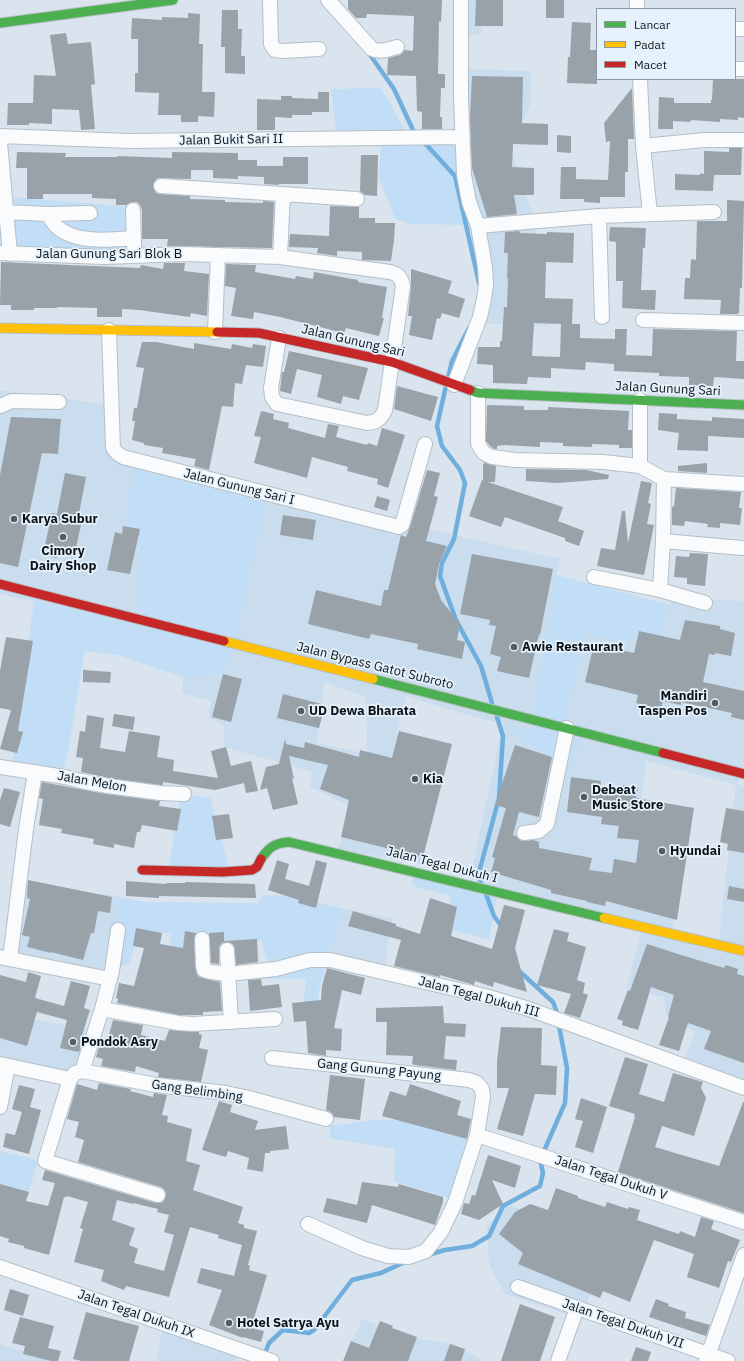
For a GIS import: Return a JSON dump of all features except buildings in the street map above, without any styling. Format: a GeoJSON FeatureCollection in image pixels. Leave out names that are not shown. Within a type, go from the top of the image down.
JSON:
{"type":"FeatureCollection","features":[{"type":"Feature","properties":{"kind":"street"},"geometry":{"type":"LineString","coordinates":[[0,23],[173,0]]}},
{"type":"Feature","properties":{"kind":"street"},"geometry":{"type":"LineString","coordinates":[[270,0],[271,44],[275,50],[284,51],[319,49]]}},
{"type":"Feature","properties":{"kind":"street"},"geometry":{"type":"LineString","coordinates":[[328,0],[372,49],[381,51],[397,47]]}},
{"type":"Feature","properties":{"kind":"street"},"geometry":{"type":"LineString","coordinates":[[454,385],[480,317],[486,285],[485,267],[478,226],[469,202],[464,175],[461,98],[461,0]]}},
{"type":"Feature","properties":{"kind":"street"},"geometry":{"type":"LineString","coordinates":[[640,80],[643,146],[650,214]]}},
{"type":"Feature","properties":{"kind":"street","name":"Jalan Bukit Sari II"},"geometry":{"type":"LineString","coordinates":[[0,136],[130,141],[462,137]]}},
{"type":"Feature","properties":{"kind":"street"},"geometry":{"type":"LineString","coordinates":[[643,146],[704,140],[744,140]]}},
{"type":"Feature","properties":{"kind":"street"},"geometry":{"type":"LineString","coordinates":[[0,142],[6,212],[5,253]]}},
{"type":"Feature","properties":{"kind":"street"},"geometry":{"type":"LineString","coordinates":[[161,186],[357,199]]}},
{"type":"Feature","properties":{"kind":"street"},"geometry":{"type":"LineString","coordinates":[[280,257],[283,194]]}},
{"type":"Feature","properties":{"kind":"street"},"geometry":{"type":"LineString","coordinates":[[133,210],[134,256]]}},
{"type":"Feature","properties":{"kind":"street"},"geometry":{"type":"LineString","coordinates":[[6,212],[90,214]]}},
{"type":"Feature","properties":{"kind":"street"},"geometry":{"type":"LineString","coordinates":[[478,226],[598,216],[714,212]]}},
{"type":"Feature","properties":{"kind":"street"},"geometry":{"type":"LineString","coordinates":[[47,214],[57,227],[73,236],[101,241],[134,238]]}},
{"type":"Feature","properties":{"kind":"street"},"geometry":{"type":"LineString","coordinates":[[598,216],[602,317]]}},
{"type":"Feature","properties":{"kind":"street","name":"Jalan Gunung Sari Blok B"},"geometry":{"type":"LineString","coordinates":[[5,253],[104,257],[184,254],[280,257],[397,273],[401,278],[403,286],[384,410],[381,417],[375,422],[367,423],[277,404],[272,397],[271,388],[280,338]]}},
{"type":"Feature","properties":{"kind":"street"},"geometry":{"type":"LineString","coordinates":[[215,332],[218,255]]}},
{"type":"Feature","properties":{"kind":"street"},"geometry":{"type":"LineString","coordinates":[[643,320],[744,323]]}},
{"type":"Feature","properties":{"kind":"street","name":"Jalan Gunung Sari"},"geometry":{"type":"LineString","coordinates":[[0,328],[259,333],[392,362],[478,393],[744,405]]}},
{"type":"Feature","properties":{"kind":"street","name":"Jalan Gunung Sari I"},"geometry":{"type":"LineString","coordinates":[[109,330],[113,448],[123,457],[399,527],[402,525],[425,444]]}},
{"type":"Feature","properties":{"kind":"street"},"geometry":{"type":"LineString","coordinates":[[478,393],[478,443],[481,450],[489,456],[515,460],[603,462],[640,466],[664,479],[744,484]]}},
{"type":"Feature","properties":{"kind":"street"},"geometry":{"type":"LineString","coordinates":[[640,400],[640,466]]}},
{"type":"Feature","properties":{"kind":"street"},"geometry":{"type":"LineString","coordinates":[[0,406],[12,401],[59,402]]}},
{"type":"Feature","properties":{"kind":"street"},"geometry":{"type":"LineString","coordinates":[[660,590],[663,541],[664,479]]}},
{"type":"Feature","properties":{"kind":"street"},"geometry":{"type":"LineString","coordinates":[[663,541],[742,548]]}},
{"type":"Feature","properties":{"kind":"street"},"geometry":{"type":"LineString","coordinates":[[594,577],[660,590],[706,603]]}},
{"type":"Feature","properties":{"kind":"street","name":"Jalan Bypass Gatot Subroto"},"geometry":{"type":"LineString","coordinates":[[0,584],[744,774]]}},
{"type":"Feature","properties":{"kind":"street"},"geometry":{"type":"LineString","coordinates":[[524,832],[539,832],[547,824],[567,728]]}},
{"type":"Feature","properties":{"kind":"street","name":"Jalan Melon"},"geometry":{"type":"LineString","coordinates":[[0,767],[108,786],[160,793],[184,794]]}},
{"type":"Feature","properties":{"kind":"street"},"geometry":{"type":"LineString","coordinates":[[35,772],[5,958],[110,979]]}},
{"type":"Feature","properties":{"kind":"street","name":"Jalan Tegal Dukuh I"},"geometry":{"type":"LineString","coordinates":[[142,870],[223,872],[252,870],[257,867],[268,849],[277,843],[288,842],[744,951]]}},
{"type":"Feature","properties":{"kind":"street"},"geometry":{"type":"LineString","coordinates":[[118,930],[110,979],[102,1009],[82,1071],[75,1073],[70,1079],[45,1161],[158,1195]]}},
{"type":"Feature","properties":{"kind":"street","name":"Jalan Tegal Dukuh III"},"geometry":{"type":"LineString","coordinates":[[202,939],[204,970],[211,972],[228,974],[276,969],[310,960],[330,960],[485,996],[529,1009],[744,1088]]}},
{"type":"Feature","properties":{"kind":"street"},"geometry":{"type":"LineString","coordinates":[[227,950],[231,1022]]}},
{"type":"Feature","properties":{"kind":"street"},"geometry":{"type":"LineString","coordinates":[[102,1009],[178,1023],[193,1024],[276,1019]]}},
{"type":"Feature","properties":{"kind":"street","name":"Gang Gunung Payung"},"geometry":{"type":"LineString","coordinates":[[272,1058],[469,1080],[477,1083],[482,1090],[483,1098],[477,1135]]}},
{"type":"Feature","properties":{"kind":"street"},"geometry":{"type":"LineString","coordinates":[[0,1106],[4,1065],[70,1079]]}},
{"type":"Feature","properties":{"kind":"street","name":"Gang Belimbing"},"geometry":{"type":"LineString","coordinates":[[82,1071],[156,1085],[226,1093],[250,1098],[326,1119]]}},
{"type":"Feature","properties":{"kind":"street"},"geometry":{"type":"LineString","coordinates":[[308,1224],[362,1248],[388,1256],[409,1258],[426,1251],[441,1232],[455,1203],[477,1135]]}},
{"type":"Feature","properties":{"kind":"street","name":"Jalan Tegal Dukuh V"},"geometry":{"type":"LineString","coordinates":[[477,1135],[744,1222]]}},
{"type":"Feature","properties":{"kind":"street"},"geometry":{"type":"LineString","coordinates":[[707,1358],[744,1255]]}},
{"type":"Feature","properties":{"kind":"street","name":"Jalan Tegal Dukuh IX"},"geometry":{"type":"LineString","coordinates":[[0,1267],[272,1361]]}},
{"type":"Feature","properties":{"kind":"street","name":"Jalan Tegal Dukuh VII"},"geometry":{"type":"LineString","coordinates":[[518,1287],[707,1358],[728,1361]]}},
{"type":"Feature","properties":{"kind":"street"},"geometry":{"type":"LineString","coordinates":[[558,1361],[577,1308]]}},
{"type":"Feature","properties":{"kind":"shaded area"},"geometry":{"type":"Polygon","coordinates":[[[453,0],[478,0],[482,33],[456,37],[453,0]]]}},
{"type":"Feature","properties":{"kind":"shaded area"},"geometry":{"type":"Polygon","coordinates":[[[456,69],[531,71],[530,108],[513,137],[513,156],[534,219],[548,326],[476,323],[482,263],[468,225],[456,69]]]}},
{"type":"Feature","properties":{"kind":"shaded area"},"geometry":{"type":"Polygon","coordinates":[[[381,88],[410,139],[462,142],[468,225],[410,224],[395,219],[379,178],[381,143],[338,145],[331,89],[381,88]]]}},
{"type":"Feature","properties":{"kind":"shaded area"},"geometry":{"type":"Polygon","coordinates":[[[0,196],[130,207],[126,265],[0,258],[0,196]]]}},
{"type":"Feature","properties":{"kind":"shaded area"},"geometry":{"type":"Polygon","coordinates":[[[0,390],[118,406],[117,461],[133,464],[125,527],[140,532],[139,624],[0,594],[0,390]]]}},
{"type":"Feature","properties":{"kind":"shaded area"},"geometry":{"type":"Polygon","coordinates":[[[133,464],[268,493],[233,649],[224,673],[183,677],[117,655],[85,651],[69,747],[63,773],[11,771],[34,601],[139,623],[140,532],[125,527],[133,464]]]}},
{"type":"Feature","properties":{"kind":"shaded area"},"geometry":{"type":"Polygon","coordinates":[[[268,493],[560,559],[530,730],[562,736],[584,633],[627,641],[662,635],[672,598],[744,601],[744,765],[737,784],[744,786],[744,1090],[681,1069],[695,1032],[666,1015],[664,997],[626,989],[642,928],[470,878],[503,724],[457,712],[406,696],[396,733],[449,748],[422,864],[338,849],[354,808],[310,787],[312,772],[225,747],[223,725],[209,718],[211,701],[182,693],[183,677],[224,673],[233,649],[268,493]],[[324,682],[317,743],[367,754],[366,697],[324,682]],[[646,761],[641,801],[689,810],[671,936],[718,949],[736,785],[646,761]]]}},
{"type":"Feature","properties":{"kind":"shaded area"},"geometry":{"type":"Polygon","coordinates":[[[557,575],[670,605],[662,635],[627,641],[584,634],[562,736],[581,741],[567,776],[504,724],[530,730],[557,575]]]}},
{"type":"Feature","properties":{"kind":"shaded area"},"geometry":{"type":"Polygon","coordinates":[[[181,793],[210,798],[229,868],[169,867],[181,793]]]}},
{"type":"Feature","properties":{"kind":"shaded area"},"geometry":{"type":"Polygon","coordinates":[[[414,869],[498,886],[489,940],[445,928],[451,896],[412,886],[414,869]]]}},
{"type":"Feature","properties":{"kind":"shaded area"},"geometry":{"type":"Polygon","coordinates":[[[13,881],[115,896],[116,983],[5,960],[13,881]]]}},
{"type":"Feature","properties":{"kind":"shaded area"},"geometry":{"type":"Polygon","coordinates":[[[262,895],[291,896],[343,909],[319,990],[317,1008],[302,1019],[306,979],[248,979],[247,967],[268,962],[261,940],[196,938],[190,952],[170,949],[171,933],[139,932],[129,964],[116,968],[115,896],[145,902],[258,903],[262,895]]]}},
{"type":"Feature","properties":{"kind":"shaded area"},"geometry":{"type":"Polygon","coordinates":[[[343,909],[392,918],[383,976],[326,969],[343,909]]]}},
{"type":"Feature","properties":{"kind":"shaded area"},"geometry":{"type":"Polygon","coordinates":[[[2,1013],[103,1033],[93,1060],[76,1085],[0,1071],[0,1033],[2,1013]]]}},
{"type":"Feature","properties":{"kind":"shaded area"},"geometry":{"type":"Polygon","coordinates":[[[374,1120],[400,1120],[473,1141],[455,1200],[394,1181],[395,1149],[330,1138],[330,1126],[374,1120]]]}},
{"type":"Feature","properties":{"kind":"shaded area"},"geometry":{"type":"Polygon","coordinates":[[[0,1151],[38,1160],[28,1195],[0,1187],[0,1151]]]}},
{"type":"Feature","properties":{"kind":"shaded area"},"geometry":{"type":"Polygon","coordinates":[[[506,1205],[559,1221],[607,1242],[582,1319],[505,1294],[489,1264],[487,1226],[506,1205]]]}},
{"type":"Feature","properties":{"kind":"shaded area"},"geometry":{"type":"Polygon","coordinates":[[[362,1319],[420,1339],[456,1345],[483,1361],[344,1361],[362,1319]]]}},
{"type":"Feature","properties":{"kind":"shaded area"},"geometry":{"type":"Polygon","coordinates":[[[164,1320],[241,1346],[236,1361],[156,1361],[164,1320]]]}},
{"type":"Feature","properties":{"kind":"shaded area"},"geometry":{"type":"Polygon","coordinates":[[[0,1344],[55,1361],[0,1361],[0,1344]]]}},
{"type":"Feature","properties":{"kind":"waterway"},"geometry":{"type":"LineString","coordinates":[[368,52],[394,89],[413,130],[417,134]]}},
{"type":"Feature","properties":{"kind":"waterway"},"geometry":{"type":"LineString","coordinates":[[422,140],[455,176],[479,283]]}},
{"type":"Feature","properties":{"kind":"waterway"},"geometry":{"type":"LineString","coordinates":[[448,378],[452,361],[469,328]]}},
{"type":"Feature","properties":{"kind":"waterway"},"geometry":{"type":"LineString","coordinates":[[446,386],[437,426],[442,446],[460,470],[465,483],[454,539],[442,563],[440,576],[456,620],[481,666],[492,703]]}},
{"type":"Feature","properties":{"kind":"waterway"},"geometry":{"type":"LineString","coordinates":[[481,882],[478,876],[499,798],[503,736],[497,717]]}},
{"type":"Feature","properties":{"kind":"waterway"},"geometry":{"type":"LineString","coordinates":[[486,894],[494,916],[502,927]]}},
{"type":"Feature","properties":{"kind":"waterway"},"geometry":{"type":"LineString","coordinates":[[428,1255],[445,1250],[472,1246],[489,1236],[503,1206],[540,1186],[543,1173],[540,1160],[565,1103],[567,1068],[556,1010],[553,1002],[518,970]]}},
{"type":"Feature","properties":{"kind":"waterway"},"geometry":{"type":"LineString","coordinates":[[264,1356],[269,1343],[283,1330],[309,1333],[314,1330],[352,1280],[381,1273],[405,1262]]}},
{"type":"Feature","properties":{"kind":"traffic: fast"},"geometry":{"type":"LineString","coordinates":[[0,23],[173,0]]}},
{"type":"Feature","properties":{"kind":"traffic: fast"},"geometry":{"type":"LineString","coordinates":[[470,390],[478,393],[744,405]]}},
{"type":"Feature","properties":{"kind":"traffic: fast"},"geometry":{"type":"LineString","coordinates":[[373,679],[663,753]]}},
{"type":"Feature","properties":{"kind":"traffic: fast"},"geometry":{"type":"LineString","coordinates":[[261,859],[273,846],[280,843],[289,842],[604,918]]}},
{"type":"Feature","properties":{"kind":"traffic: slow"},"geometry":{"type":"LineString","coordinates":[[0,328],[217,332]]}},
{"type":"Feature","properties":{"kind":"traffic: slow"},"geometry":{"type":"LineString","coordinates":[[224,641],[373,679]]}},
{"type":"Feature","properties":{"kind":"traffic: slow"},"geometry":{"type":"LineString","coordinates":[[604,918],[744,951]]}},
{"type":"Feature","properties":{"kind":"traffic: jam"},"geometry":{"type":"LineString","coordinates":[[217,332],[259,333],[392,362],[470,390]]}},
{"type":"Feature","properties":{"kind":"traffic: jam"},"geometry":{"type":"LineString","coordinates":[[0,584],[224,641]]}},
{"type":"Feature","properties":{"kind":"traffic: jam"},"geometry":{"type":"LineString","coordinates":[[663,753],[744,774]]}},
{"type":"Feature","properties":{"kind":"traffic: jam"},"geometry":{"type":"LineString","coordinates":[[142,870],[223,872],[252,870],[257,867],[261,859]]}},
{"type":"Feature","properties":{"kind":"place","name":"Karya Subur"},"geometry":{"type":"Point","coordinates":[14,519]}},
{"type":"Feature","properties":{"kind":"place","name":"Cimory Dairy Shop"},"geometry":{"type":"Point","coordinates":[63,537]}},
{"type":"Feature","properties":{"kind":"place","name":"Awie Restaurant"},"geometry":{"type":"Point","coordinates":[514,647]}},
{"type":"Feature","properties":{"kind":"place","name":"Mandiri Taspen Pos"},"geometry":{"type":"Point","coordinates":[715,703]}},
{"type":"Feature","properties":{"kind":"place","name":"UD Dewa Bharata"},"geometry":{"type":"Point","coordinates":[301,711]}},
{"type":"Feature","properties":{"kind":"place","name":"Kia"},"geometry":{"type":"Point","coordinates":[415,779]}},
{"type":"Feature","properties":{"kind":"place","name":"Debeat Music Store"},"geometry":{"type":"Point","coordinates":[584,797]}},
{"type":"Feature","properties":{"kind":"place","name":"Hyundai"},"geometry":{"type":"Point","coordinates":[662,851]}},
{"type":"Feature","properties":{"kind":"place","name":"Pondok Asry"},"geometry":{"type":"Point","coordinates":[73,1042]}},
{"type":"Feature","properties":{"kind":"place","name":"Hotel Satrya Ayu"},"geometry":{"type":"Point","coordinates":[229,1323]}}]}
